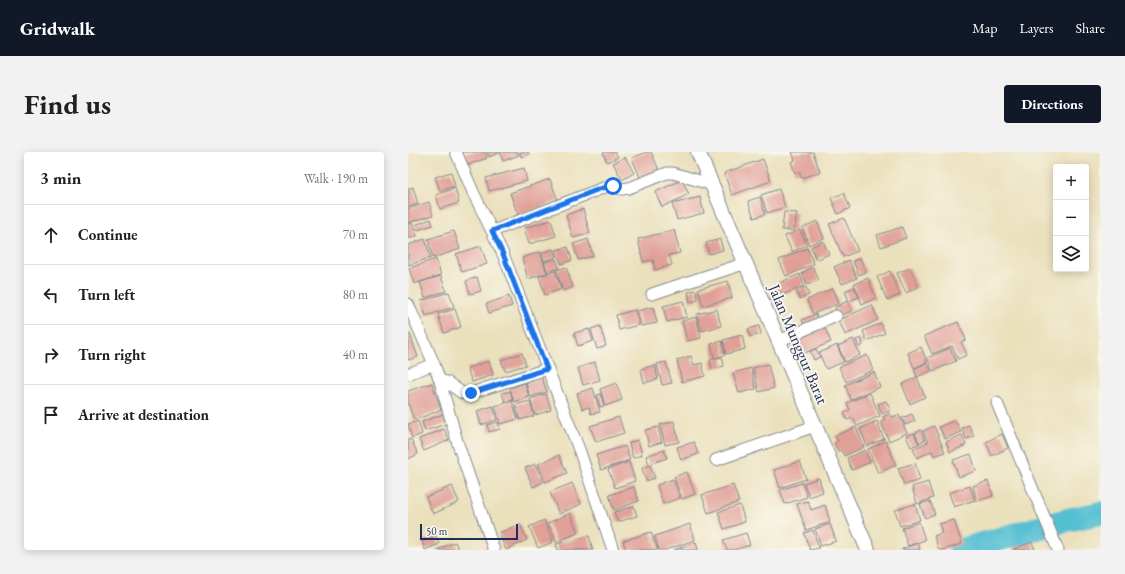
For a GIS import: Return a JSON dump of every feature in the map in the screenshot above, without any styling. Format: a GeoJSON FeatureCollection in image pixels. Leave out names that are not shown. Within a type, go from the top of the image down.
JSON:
{"type":"FeatureCollection","features":[{"type":"Feature","properties":{"kind":"street"},"geometry":{"type":"LineString","coordinates":[[456,152],[473,192],[503,254],[580,452],[613,550]]}},
{"type":"Feature","properties":{"kind":"street","name":"Jalan Munggur Barat"},"geometry":{"type":"LineString","coordinates":[[698,152],[868,550]]}},
{"type":"Feature","properties":{"kind":"street"},"geometry":{"type":"LineString","coordinates":[[492,231],[606,186],[622,189],[629,188],[668,173],[673,173],[713,185]]}},
{"type":"Feature","properties":{"kind":"street"},"geometry":{"type":"LineString","coordinates":[[652,294],[746,263]]}},
{"type":"Feature","properties":{"kind":"street"},"geometry":{"type":"LineString","coordinates":[[408,304],[440,381],[457,441],[494,550]]}},
{"type":"Feature","properties":{"kind":"street"},"geometry":{"type":"LineString","coordinates":[[779,341],[836,316]]}},
{"type":"Feature","properties":{"kind":"street"},"geometry":{"type":"LineString","coordinates":[[408,374],[434,364]]}},
{"type":"Feature","properties":{"kind":"street"},"geometry":{"type":"LineString","coordinates":[[440,381],[447,382],[462,393],[471,393],[547,369]]}},
{"type":"Feature","properties":{"kind":"street"},"geometry":{"type":"LineString","coordinates":[[997,403],[1057,547]]}},
{"type":"Feature","properties":{"kind":"street"},"geometry":{"type":"LineString","coordinates":[[716,460],[815,426]]}},
{"type":"Feature","properties":{"kind":"building"},"geometry":{"type":"Polygon","coordinates":[[[467,152],[485,152],[487,158],[465,166],[461,154],[467,152]]]}},
{"type":"Feature","properties":{"kind":"building"},"geometry":{"type":"Polygon","coordinates":[[[487,152],[498,152],[499,153],[489,157],[487,152]]]}},
{"type":"Feature","properties":{"kind":"building"},"geometry":{"type":"Polygon","coordinates":[[[500,152],[518,152],[519,155],[503,161],[500,152]]]}},
{"type":"Feature","properties":{"kind":"building"},"geometry":{"type":"Polygon","coordinates":[[[520,152],[528,152],[529,154],[521,157],[520,152]]]}},
{"type":"Feature","properties":{"kind":"building"},"geometry":{"type":"Polygon","coordinates":[[[615,152],[618,157],[607,162],[603,153],[615,152]]]}},
{"type":"Feature","properties":{"kind":"building"},"geometry":{"type":"Polygon","coordinates":[[[647,152],[651,152],[661,174],[642,182],[632,158],[647,152]]]}},
{"type":"Feature","properties":{"kind":"building"},"geometry":{"type":"Polygon","coordinates":[[[792,152],[813,152],[820,172],[801,178],[799,171],[795,173],[791,162],[795,160],[792,152]]]}},
{"type":"Feature","properties":{"kind":"building"},"geometry":{"type":"Polygon","coordinates":[[[625,157],[634,173],[622,180],[613,163],[625,157]]]}},
{"type":"Feature","properties":{"kind":"building"},"geometry":{"type":"Polygon","coordinates":[[[763,159],[771,181],[732,195],[724,173],[763,159]]]}},
{"type":"Feature","properties":{"kind":"building"},"geometry":{"type":"Polygon","coordinates":[[[524,168],[527,181],[489,191],[486,178],[524,168]]]}},
{"type":"Feature","properties":{"kind":"building"},"geometry":{"type":"Polygon","coordinates":[[[451,172],[455,186],[440,191],[435,177],[451,172]]]}},
{"type":"Feature","properties":{"kind":"building"},"geometry":{"type":"Polygon","coordinates":[[[550,179],[558,201],[518,215],[510,193],[550,179]]]}},
{"type":"Feature","properties":{"kind":"building"},"geometry":{"type":"Polygon","coordinates":[[[682,180],[689,194],[662,207],[655,192],[682,180]]]}},
{"type":"Feature","properties":{"kind":"building"},"geometry":{"type":"Polygon","coordinates":[[[413,187],[418,204],[408,207],[408,189],[413,187]]]}},
{"type":"Feature","properties":{"kind":"building"},"geometry":{"type":"Polygon","coordinates":[[[455,188],[459,203],[440,209],[436,195],[455,188]]]}},
{"type":"Feature","properties":{"kind":"building"},"geometry":{"type":"Polygon","coordinates":[[[779,189],[785,207],[767,213],[761,195],[779,189]]]}},
{"type":"Feature","properties":{"kind":"building"},"geometry":{"type":"Polygon","coordinates":[[[844,193],[850,208],[838,214],[831,198],[844,193]]]}},
{"type":"Feature","properties":{"kind":"building"},"geometry":{"type":"Polygon","coordinates":[[[700,197],[704,213],[677,220],[672,204],[700,197]]]}},
{"type":"Feature","properties":{"kind":"building"},"geometry":{"type":"Polygon","coordinates":[[[760,197],[765,214],[754,218],[748,201],[760,197]]]}},
{"type":"Feature","properties":{"kind":"building"},"geometry":{"type":"Polygon","coordinates":[[[429,202],[433,215],[408,223],[408,209],[429,202]]]}},
{"type":"Feature","properties":{"kind":"building"},"geometry":{"type":"Polygon","coordinates":[[[583,209],[590,233],[573,238],[566,215],[583,209]]]}},
{"type":"Feature","properties":{"kind":"building"},"geometry":{"type":"Polygon","coordinates":[[[784,212],[797,213],[794,231],[782,230],[784,212]]]}},
{"type":"Feature","properties":{"kind":"building"},"geometry":{"type":"Polygon","coordinates":[[[844,218],[858,251],[843,257],[829,224],[844,218]]]}},
{"type":"Feature","properties":{"kind":"building"},"geometry":{"type":"Polygon","coordinates":[[[431,219],[433,225],[417,230],[415,225],[431,219]]]}},
{"type":"Feature","properties":{"kind":"building"},"geometry":{"type":"Polygon","coordinates":[[[551,220],[556,236],[529,244],[524,228],[551,220]]]}},
{"type":"Feature","properties":{"kind":"building"},"geometry":{"type":"Polygon","coordinates":[[[817,221],[824,238],[809,245],[802,228],[817,221]]]}},
{"type":"Feature","properties":{"kind":"building"},"geometry":{"type":"Polygon","coordinates":[[[412,223],[417,236],[408,239],[408,224],[412,223]]]}},
{"type":"Feature","properties":{"kind":"building"},"geometry":{"type":"Polygon","coordinates":[[[902,227],[906,238],[881,247],[877,235],[902,227]]]}},
{"type":"Feature","properties":{"kind":"building"},"geometry":{"type":"Polygon","coordinates":[[[674,230],[680,253],[669,255],[672,265],[655,270],[653,260],[643,262],[638,239],[674,230]]]}},
{"type":"Feature","properties":{"kind":"building"},"geometry":{"type":"Polygon","coordinates":[[[800,230],[807,245],[792,252],[785,236],[800,230]]]}},
{"type":"Feature","properties":{"kind":"building"},"geometry":{"type":"Polygon","coordinates":[[[454,231],[460,249],[433,258],[428,239],[454,231]]]}},
{"type":"Feature","properties":{"kind":"building"},"geometry":{"type":"Polygon","coordinates":[[[425,239],[431,258],[408,265],[408,245],[425,239]]]}},
{"type":"Feature","properties":{"kind":"building"},"geometry":{"type":"Polygon","coordinates":[[[588,239],[593,256],[578,260],[573,244],[588,239]]]}},
{"type":"Feature","properties":{"kind":"building"},"geometry":{"type":"Polygon","coordinates":[[[720,239],[723,250],[709,254],[706,243],[720,239]]]}},
{"type":"Feature","properties":{"kind":"building"},"geometry":{"type":"Polygon","coordinates":[[[823,241],[829,254],[816,260],[811,247],[823,241]]]}},
{"type":"Feature","properties":{"kind":"building"},"geometry":{"type":"Polygon","coordinates":[[[481,246],[487,264],[462,272],[456,254],[481,246]]]}},
{"type":"Feature","properties":{"kind":"building"},"geometry":{"type":"Polygon","coordinates":[[[568,247],[572,260],[561,264],[556,250],[568,247]]]}},
{"type":"Feature","properties":{"kind":"building"},"geometry":{"type":"Polygon","coordinates":[[[807,248],[814,264],[786,276],[779,260],[807,248]]]}},
{"type":"Feature","properties":{"kind":"building"},"geometry":{"type":"Polygon","coordinates":[[[553,249],[556,257],[544,261],[542,253],[553,249]]]}},
{"type":"Feature","properties":{"kind":"building"},"geometry":{"type":"Polygon","coordinates":[[[540,252],[547,273],[528,279],[522,258],[540,252]]]}},
{"type":"Feature","properties":{"kind":"building"},"geometry":{"type":"Polygon","coordinates":[[[860,258],[866,272],[859,275],[853,261],[860,258]]]}},
{"type":"Feature","properties":{"kind":"building"},"geometry":{"type":"Polygon","coordinates":[[[436,259],[441,275],[414,284],[409,268],[436,259]]]}},
{"type":"Feature","properties":{"kind":"building"},"geometry":{"type":"Polygon","coordinates":[[[556,259],[559,268],[548,272],[544,262],[556,259]]]}},
{"type":"Feature","properties":{"kind":"building"},"geometry":{"type":"Polygon","coordinates":[[[849,260],[857,278],[842,284],[834,267],[849,260]]]}},
{"type":"Feature","properties":{"kind":"building"},"geometry":{"type":"Polygon","coordinates":[[[566,267],[573,287],[563,291],[556,270],[566,267]]]}},
{"type":"Feature","properties":{"kind":"building"},"geometry":{"type":"Polygon","coordinates":[[[813,267],[819,280],[807,285],[802,273],[813,267]]]}},
{"type":"Feature","properties":{"kind":"building"},"geometry":{"type":"Polygon","coordinates":[[[910,268],[918,287],[906,293],[897,273],[910,268]]]}},
{"type":"Feature","properties":{"kind":"building"},"geometry":{"type":"Polygon","coordinates":[[[555,271],[561,289],[545,295],[539,276],[555,271]]]}},
{"type":"Feature","properties":{"kind":"building"},"geometry":{"type":"Polygon","coordinates":[[[890,271],[900,295],[887,300],[877,277],[890,271]]]}},
{"type":"Feature","properties":{"kind":"building"},"geometry":{"type":"Polygon","coordinates":[[[800,274],[804,286],[782,295],[777,284],[800,274]]]}},
{"type":"Feature","properties":{"kind":"building"},"geometry":{"type":"Polygon","coordinates":[[[441,276],[446,291],[425,298],[420,282],[441,276]]]}},
{"type":"Feature","properties":{"kind":"building"},"geometry":{"type":"Polygon","coordinates":[[[477,277],[481,291],[470,294],[466,281],[477,277]]]}},
{"type":"Feature","properties":{"kind":"building"},"geometry":{"type":"Polygon","coordinates":[[[868,278],[876,298],[862,304],[854,284],[868,278]]]}},
{"type":"Feature","properties":{"kind":"building"},"geometry":{"type":"Polygon","coordinates":[[[728,281],[732,298],[703,306],[698,289],[728,281]]]}},
{"type":"Feature","properties":{"kind":"building"},"geometry":{"type":"Polygon","coordinates":[[[806,287],[809,295],[800,299],[796,291],[806,287]]]}},
{"type":"Feature","properties":{"kind":"building"},"geometry":{"type":"Polygon","coordinates":[[[854,287],[859,297],[849,301],[845,291],[854,287]]]}},
{"type":"Feature","properties":{"kind":"building"},"geometry":{"type":"Polygon","coordinates":[[[833,288],[839,303],[813,314],[807,300],[833,288]]]}},
{"type":"Feature","properties":{"kind":"building"},"geometry":{"type":"Polygon","coordinates":[[[696,290],[698,300],[690,302],[688,292],[696,290]]]}},
{"type":"Feature","properties":{"kind":"building"},"geometry":{"type":"Polygon","coordinates":[[[449,292],[454,307],[426,316],[421,301],[449,292]]]}},
{"type":"Feature","properties":{"kind":"building"},"geometry":{"type":"Polygon","coordinates":[[[509,296],[512,306],[489,313],[486,304],[509,296]]]}},
{"type":"Feature","properties":{"kind":"building"},"geometry":{"type":"Polygon","coordinates":[[[683,301],[687,317],[667,322],[663,306],[683,301]]]}},
{"type":"Feature","properties":{"kind":"building"},"geometry":{"type":"Polygon","coordinates":[[[848,301],[852,311],[839,316],[835,307],[848,301]]]}},
{"type":"Feature","properties":{"kind":"building"},"geometry":{"type":"Polygon","coordinates":[[[872,305],[878,320],[845,335],[839,320],[872,305]]]}},
{"type":"Feature","properties":{"kind":"building"},"geometry":{"type":"Polygon","coordinates":[[[653,307],[657,323],[641,326],[637,311],[653,307]]]}},
{"type":"Feature","properties":{"kind":"building"},"geometry":{"type":"Polygon","coordinates":[[[455,309],[461,327],[444,333],[438,314],[455,309]]]}},
{"type":"Feature","properties":{"kind":"building"},"geometry":{"type":"Polygon","coordinates":[[[717,309],[721,326],[701,331],[697,314],[717,309]]]}},
{"type":"Feature","properties":{"kind":"building"},"geometry":{"type":"Polygon","coordinates":[[[635,310],[639,325],[619,330],[616,315],[635,310]]]}},
{"type":"Feature","properties":{"kind":"building"},"geometry":{"type":"Polygon","coordinates":[[[816,314],[819,322],[805,328],[802,320],[816,314]]]}},
{"type":"Feature","properties":{"kind":"building"},"geometry":{"type":"Polygon","coordinates":[[[696,317],[701,338],[687,341],[682,321],[696,317]]]}},
{"type":"Feature","properties":{"kind":"building"},"geometry":{"type":"Polygon","coordinates":[[[958,322],[966,340],[961,342],[967,355],[958,359],[952,346],[932,354],[924,336],[958,322]]]}},
{"type":"Feature","properties":{"kind":"building"},"geometry":{"type":"Polygon","coordinates":[[[881,323],[885,333],[867,341],[863,331],[881,323]]]}},
{"type":"Feature","properties":{"kind":"building"},"geometry":{"type":"Polygon","coordinates":[[[600,326],[606,346],[597,349],[591,329],[600,326]]]}},
{"type":"Feature","properties":{"kind":"building"},"geometry":{"type":"Polygon","coordinates":[[[759,326],[761,334],[750,337],[748,329],[759,326]]]}},
{"type":"Feature","properties":{"kind":"building"},"geometry":{"type":"Polygon","coordinates":[[[824,326],[831,342],[800,355],[793,339],[824,326]]]}},
{"type":"Feature","properties":{"kind":"building"},"geometry":{"type":"Polygon","coordinates":[[[589,329],[593,341],[578,346],[574,333],[589,329]]]}},
{"type":"Feature","properties":{"kind":"building"},"geometry":{"type":"Polygon","coordinates":[[[410,334],[418,357],[408,360],[408,335],[410,334]]]}},
{"type":"Feature","properties":{"kind":"building"},"geometry":{"type":"Polygon","coordinates":[[[742,335],[745,349],[726,354],[723,340],[742,335]]]}},
{"type":"Feature","properties":{"kind":"building"},"geometry":{"type":"Polygon","coordinates":[[[861,338],[863,345],[859,347],[856,340],[861,338]]]}},
{"type":"Feature","properties":{"kind":"building"},"geometry":{"type":"Polygon","coordinates":[[[853,339],[860,355],[845,362],[838,346],[853,339]]]}},
{"type":"Feature","properties":{"kind":"building"},"geometry":{"type":"Polygon","coordinates":[[[722,341],[725,355],[714,358],[711,344],[722,341]]]}},
{"type":"Feature","properties":{"kind":"building"},"geometry":{"type":"Polygon","coordinates":[[[837,345],[844,362],[826,369],[819,353],[837,345]]]}},
{"type":"Feature","properties":{"kind":"building"},"geometry":{"type":"Polygon","coordinates":[[[921,347],[927,362],[914,368],[908,353],[921,347]]]}},
{"type":"Feature","properties":{"kind":"building"},"geometry":{"type":"Polygon","coordinates":[[[950,348],[956,361],[933,371],[927,358],[950,348]]]}},
{"type":"Feature","properties":{"kind":"building"},"geometry":{"type":"Polygon","coordinates":[[[816,349],[820,357],[814,360],[810,351],[816,349]]]}},
{"type":"Feature","properties":{"kind":"building"},"geometry":{"type":"Polygon","coordinates":[[[522,353],[526,365],[505,371],[501,360],[522,353]]]}},
{"type":"Feature","properties":{"kind":"building"},"geometry":{"type":"Polygon","coordinates":[[[867,355],[873,370],[846,382],[839,367],[867,355]]]}},
{"type":"Feature","properties":{"kind":"building"},"geometry":{"type":"Polygon","coordinates":[[[691,356],[694,365],[702,363],[705,376],[682,382],[677,360],[691,356]]]}},
{"type":"Feature","properties":{"kind":"building"},"geometry":{"type":"Polygon","coordinates":[[[722,357],[724,366],[712,369],[710,360],[722,357]]]}},
{"type":"Feature","properties":{"kind":"building"},"geometry":{"type":"Polygon","coordinates":[[[489,361],[493,375],[472,382],[467,368],[489,361]]]}},
{"type":"Feature","properties":{"kind":"building"},"geometry":{"type":"Polygon","coordinates":[[[595,362],[600,380],[583,385],[578,368],[595,362]]]}},
{"type":"Feature","properties":{"kind":"building"},"geometry":{"type":"Polygon","coordinates":[[[666,362],[672,383],[662,385],[657,364],[666,362]]]}},
{"type":"Feature","properties":{"kind":"building"},"geometry":{"type":"Polygon","coordinates":[[[927,363],[931,371],[917,377],[914,369],[927,363]]]}},
{"type":"Feature","properties":{"kind":"building"},"geometry":{"type":"Polygon","coordinates":[[[768,364],[774,388],[759,392],[753,368],[768,364]]]}},
{"type":"Feature","properties":{"kind":"building"},"geometry":{"type":"Polygon","coordinates":[[[655,365],[658,379],[644,383],[641,369],[655,365]]]}},
{"type":"Feature","properties":{"kind":"building"},"geometry":{"type":"Polygon","coordinates":[[[751,368],[756,389],[739,393],[733,373],[751,368]]]}},
{"type":"Feature","properties":{"kind":"building"},"geometry":{"type":"Polygon","coordinates":[[[874,372],[880,387],[851,400],[845,385],[874,372]]]}},
{"type":"Feature","properties":{"kind":"building"},"geometry":{"type":"Polygon","coordinates":[[[917,377],[925,397],[910,404],[902,384],[917,377]]]}},
{"type":"Feature","properties":{"kind":"building"},"geometry":{"type":"Polygon","coordinates":[[[542,378],[547,392],[530,397],[526,383],[542,378]]]}},
{"type":"Feature","properties":{"kind":"building"},"geometry":{"type":"Polygon","coordinates":[[[432,383],[441,410],[414,420],[408,403],[408,391],[432,383]]]}},
{"type":"Feature","properties":{"kind":"building"},"geometry":{"type":"Polygon","coordinates":[[[525,383],[529,397],[514,402],[510,388],[525,383]]]}},
{"type":"Feature","properties":{"kind":"building"},"geometry":{"type":"Polygon","coordinates":[[[616,383],[622,400],[605,406],[600,389],[616,383]]]}},
{"type":"Feature","properties":{"kind":"building"},"geometry":{"type":"Polygon","coordinates":[[[593,388],[600,412],[591,414],[589,407],[582,409],[577,393],[593,388]]]}},
{"type":"Feature","properties":{"kind":"building"},"geometry":{"type":"Polygon","coordinates":[[[510,391],[513,400],[505,402],[502,393],[510,391]]]}},
{"type":"Feature","properties":{"kind":"building"},"geometry":{"type":"Polygon","coordinates":[[[870,393],[880,416],[857,426],[853,418],[847,420],[844,413],[850,410],[847,403],[870,393]]]}},
{"type":"Feature","properties":{"kind":"building"},"geometry":{"type":"Polygon","coordinates":[[[546,394],[551,410],[535,415],[530,399],[546,394]]]}},
{"type":"Feature","properties":{"kind":"building"},"geometry":{"type":"Polygon","coordinates":[[[601,394],[604,406],[600,407],[597,395],[601,394]]]}},
{"type":"Feature","properties":{"kind":"building"},"geometry":{"type":"Polygon","coordinates":[[[512,401],[518,419],[500,424],[495,406],[512,401]]]}},
{"type":"Feature","properties":{"kind":"building"},"geometry":{"type":"Polygon","coordinates":[[[530,401],[534,416],[520,420],[515,405],[530,401]]]}},
{"type":"Feature","properties":{"kind":"building"},"geometry":{"type":"Polygon","coordinates":[[[886,401],[891,410],[882,414],[878,404],[886,401]]]}},
{"type":"Feature","properties":{"kind":"building"},"geometry":{"type":"Polygon","coordinates":[[[493,406],[497,420],[481,425],[477,411],[493,406]]]}},
{"type":"Feature","properties":{"kind":"building"},"geometry":{"type":"Polygon","coordinates":[[[890,413],[892,417],[899,415],[907,433],[889,441],[881,422],[885,421],[883,417],[890,413]]]}},
{"type":"Feature","properties":{"kind":"building"},"geometry":{"type":"Polygon","coordinates":[[[443,414],[446,424],[425,431],[422,422],[443,414]]]}},
{"type":"Feature","properties":{"kind":"building"},"geometry":{"type":"Polygon","coordinates":[[[912,414],[915,421],[905,425],[902,418],[912,414]]]}},
{"type":"Feature","properties":{"kind":"building"},"geometry":{"type":"Polygon","coordinates":[[[619,417],[624,433],[596,442],[590,426],[619,417]]]}},
{"type":"Feature","properties":{"kind":"building"},"geometry":{"type":"Polygon","coordinates":[[[955,420],[961,432],[945,439],[939,427],[955,420]]]}},
{"type":"Feature","properties":{"kind":"building"},"geometry":{"type":"Polygon","coordinates":[[[418,421],[422,434],[412,438],[408,424],[418,421]]]}},
{"type":"Feature","properties":{"kind":"building"},"geometry":{"type":"Polygon","coordinates":[[[674,421],[679,442],[665,445],[660,425],[674,421]]]}},
{"type":"Feature","properties":{"kind":"building"},"geometry":{"type":"Polygon","coordinates":[[[877,421],[884,439],[867,446],[860,429],[877,421]]]}},
{"type":"Feature","properties":{"kind":"building"},"geometry":{"type":"Polygon","coordinates":[[[498,422],[500,429],[489,432],[487,425],[498,422]]]}},
{"type":"Feature","properties":{"kind":"building"},"geometry":{"type":"Polygon","coordinates":[[[969,425],[974,436],[966,439],[962,428],[969,425]]]}},
{"type":"Feature","properties":{"kind":"building"},"geometry":{"type":"Polygon","coordinates":[[[934,426],[945,452],[934,456],[932,451],[917,458],[913,449],[928,442],[923,431],[934,426]]]}},
{"type":"Feature","properties":{"kind":"building"},"geometry":{"type":"Polygon","coordinates":[[[658,427],[662,442],[649,446],[645,430],[658,427]]]}},
{"type":"Feature","properties":{"kind":"building"},"geometry":{"type":"Polygon","coordinates":[[[856,427],[864,447],[844,456],[841,450],[838,451],[834,443],[838,441],[835,436],[856,427]]]}},
{"type":"Feature","properties":{"kind":"building"},"geometry":{"type":"Polygon","coordinates":[[[444,429],[449,440],[424,451],[419,439],[444,429]]]}},
{"type":"Feature","properties":{"kind":"building"},"geometry":{"type":"Polygon","coordinates":[[[921,430],[925,441],[919,443],[915,433],[921,430]]]}},
{"type":"Feature","properties":{"kind":"building"},"geometry":{"type":"Polygon","coordinates":[[[914,433],[919,444],[911,447],[906,436],[914,433]]]}},
{"type":"Feature","properties":{"kind":"building"},"geometry":{"type":"Polygon","coordinates":[[[1002,434],[1008,448],[992,456],[986,442],[1002,434]]]}},
{"type":"Feature","properties":{"kind":"building"},"geometry":{"type":"Polygon","coordinates":[[[962,435],[966,445],[950,452],[946,442],[962,435]]]}},
{"type":"Feature","properties":{"kind":"building"},"geometry":{"type":"Polygon","coordinates":[[[411,439],[418,454],[408,459],[408,440],[411,439]]]}},
{"type":"Feature","properties":{"kind":"building"},"geometry":{"type":"Polygon","coordinates":[[[638,440],[642,455],[633,458],[629,443],[638,440]]]}},
{"type":"Feature","properties":{"kind":"building"},"geometry":{"type":"Polygon","coordinates":[[[886,441],[896,465],[878,473],[868,449],[886,441]]]}},
{"type":"Feature","properties":{"kind":"building"},"geometry":{"type":"Polygon","coordinates":[[[694,442],[698,454],[681,460],[677,447],[694,442]]]}},
{"type":"Feature","properties":{"kind":"building"},"geometry":{"type":"Polygon","coordinates":[[[625,446],[630,460],[601,470],[596,455],[625,446]]]}},
{"type":"Feature","properties":{"kind":"building"},"geometry":{"type":"Polygon","coordinates":[[[664,450],[667,458],[649,464],[646,456],[664,450]]]}},
{"type":"Feature","properties":{"kind":"building"},"geometry":{"type":"Polygon","coordinates":[[[865,450],[870,462],[852,470],[847,458],[865,450]]]}},
{"type":"Feature","properties":{"kind":"building"},"geometry":{"type":"Polygon","coordinates":[[[971,454],[976,471],[959,477],[953,460],[971,454]]]}},
{"type":"Feature","properties":{"kind":"building"},"geometry":{"type":"Polygon","coordinates":[[[559,455],[567,473],[545,482],[538,464],[559,455]]]}},
{"type":"Feature","properties":{"kind":"building"},"geometry":{"type":"Polygon","coordinates":[[[800,461],[806,479],[780,488],[774,470],[800,461]]]}},
{"type":"Feature","properties":{"kind":"building"},"geometry":{"type":"Polygon","coordinates":[[[629,462],[635,481],[615,488],[608,469],[629,462]]]}},
{"type":"Feature","properties":{"kind":"building"},"geometry":{"type":"Polygon","coordinates":[[[915,463],[920,480],[904,485],[898,468],[915,463]]]}},
{"type":"Feature","properties":{"kind":"building"},"geometry":{"type":"Polygon","coordinates":[[[535,464],[543,482],[533,487],[525,468],[535,464]]]}},
{"type":"Feature","properties":{"kind":"building"},"geometry":{"type":"Polygon","coordinates":[[[650,465],[655,478],[646,481],[642,468],[650,465]]]}},
{"type":"Feature","properties":{"kind":"building"},"geometry":{"type":"Polygon","coordinates":[[[687,472],[695,494],[682,499],[674,477],[687,472]]]}},
{"type":"Feature","properties":{"kind":"building"},"geometry":{"type":"Polygon","coordinates":[[[819,478],[823,492],[809,497],[804,483],[819,478]]]}},
{"type":"Feature","properties":{"kind":"building"},"geometry":{"type":"Polygon","coordinates":[[[673,479],[680,498],[663,504],[657,485],[673,479]]]}},
{"type":"Feature","properties":{"kind":"building"},"geometry":{"type":"Polygon","coordinates":[[[988,481],[993,496],[977,501],[973,486],[988,481]]]}},
{"type":"Feature","properties":{"kind":"building"},"geometry":{"type":"Polygon","coordinates":[[[928,482],[933,498],[917,504],[912,487],[928,482]]]}},
{"type":"Feature","properties":{"kind":"building"},"geometry":{"type":"Polygon","coordinates":[[[572,483],[581,504],[559,514],[550,492],[572,483]]]}},
{"type":"Feature","properties":{"kind":"building"},"geometry":{"type":"Polygon","coordinates":[[[802,483],[807,497],[785,504],[780,490],[802,483]]]}},
{"type":"Feature","properties":{"kind":"building"},"geometry":{"type":"Polygon","coordinates":[[[733,485],[739,502],[708,513],[702,495],[733,485]]]}},
{"type":"Feature","properties":{"kind":"building"},"geometry":{"type":"Polygon","coordinates":[[[452,486],[459,502],[433,514],[426,497],[452,486]]]}},
{"type":"Feature","properties":{"kind":"building"},"geometry":{"type":"Polygon","coordinates":[[[970,486],[975,500],[954,507],[949,493],[970,486]]]}},
{"type":"Feature","properties":{"kind":"building"},"geometry":{"type":"Polygon","coordinates":[[[634,487],[639,501],[614,510],[609,495],[634,487]]]}},
{"type":"Feature","properties":{"kind":"building"},"geometry":{"type":"Polygon","coordinates":[[[808,501],[811,510],[825,505],[830,522],[806,530],[797,504],[808,501]]]}},
{"type":"Feature","properties":{"kind":"building"},"geometry":{"type":"Polygon","coordinates":[[[930,501],[935,514],[925,518],[920,504],[930,501]]]}},
{"type":"Feature","properties":{"kind":"building"},"geometry":{"type":"Polygon","coordinates":[[[915,504],[920,520],[900,526],[895,510],[915,504]]]}},
{"type":"Feature","properties":{"kind":"building"},"geometry":{"type":"Polygon","coordinates":[[[740,505],[745,522],[724,529],[718,512],[740,505]]]}},
{"type":"Feature","properties":{"kind":"building"},"geometry":{"type":"Polygon","coordinates":[[[634,506],[637,516],[618,522],[614,512],[634,506]]]}},
{"type":"Feature","properties":{"kind":"building"},"geometry":{"type":"Polygon","coordinates":[[[570,513],[578,533],[556,542],[548,523],[570,513]]]}},
{"type":"Feature","properties":{"kind":"building"},"geometry":{"type":"Polygon","coordinates":[[[544,520],[553,542],[538,548],[529,527],[544,520]]]}},
{"type":"Feature","properties":{"kind":"building"},"geometry":{"type":"Polygon","coordinates":[[[954,520],[962,544],[939,550],[934,536],[942,533],[939,524],[954,520]]]}},
{"type":"Feature","properties":{"kind":"building"},"geometry":{"type":"Polygon","coordinates":[[[919,522],[925,540],[908,546],[902,528],[919,522]]]}},
{"type":"Feature","properties":{"kind":"building"},"geometry":{"type":"Polygon","coordinates":[[[520,524],[527,540],[506,550],[499,533],[520,524]]]}},
{"type":"Feature","properties":{"kind":"building"},"geometry":{"type":"Polygon","coordinates":[[[690,524],[695,540],[665,550],[659,550],[655,536],[690,524]]]}},
{"type":"Feature","properties":{"kind":"building"},"geometry":{"type":"Polygon","coordinates":[[[830,524],[836,541],[821,546],[815,529],[830,524]]]}},
{"type":"Feature","properties":{"kind":"building"},"geometry":{"type":"Polygon","coordinates":[[[813,530],[819,548],[810,550],[804,533],[813,530]]]}},
{"type":"Feature","properties":{"kind":"building"},"geometry":{"type":"Polygon","coordinates":[[[651,532],[658,550],[626,550],[623,541],[651,532]]]}},
{"type":"Feature","properties":{"kind":"building"},"geometry":{"type":"Polygon","coordinates":[[[746,533],[750,545],[734,550],[727,550],[723,540],[746,533]]]}},
{"type":"Feature","properties":{"kind":"building"},"geometry":{"type":"Polygon","coordinates":[[[436,536],[439,544],[425,550],[422,541],[436,536]]]}},
{"type":"Feature","properties":{"kind":"building"},"geometry":{"type":"Polygon","coordinates":[[[589,536],[593,550],[558,550],[556,544],[589,536]]]}},
{"type":"Feature","properties":{"kind":"building"},"geometry":{"type":"Polygon","coordinates":[[[455,542],[459,550],[437,550],[455,542]]]}},
{"type":"Feature","properties":{"kind":"building"},"geometry":{"type":"Polygon","coordinates":[[[696,542],[698,550],[674,550],[696,542]]]}},
{"type":"Feature","properties":{"kind":"building"},"geometry":{"type":"Polygon","coordinates":[[[1032,542],[1035,550],[1013,549],[1032,542]]]}},
{"type":"Feature","properties":{"kind":"building"},"geometry":{"type":"Polygon","coordinates":[[[918,543],[920,550],[902,550],[902,549],[918,543]]]}},
{"type":"Feature","properties":{"kind":"waterway"},"geometry":{"type":"LineString","coordinates":[[961,550],[1067,520],[1101,513]]}},
{"type":"Feature","properties":{"kind":"route"},"geometry":{"type":"LineString","coordinates":[[471,393],[547,369],[503,254],[492,231],[594,191],[608,186],[613,186]]}}]}
